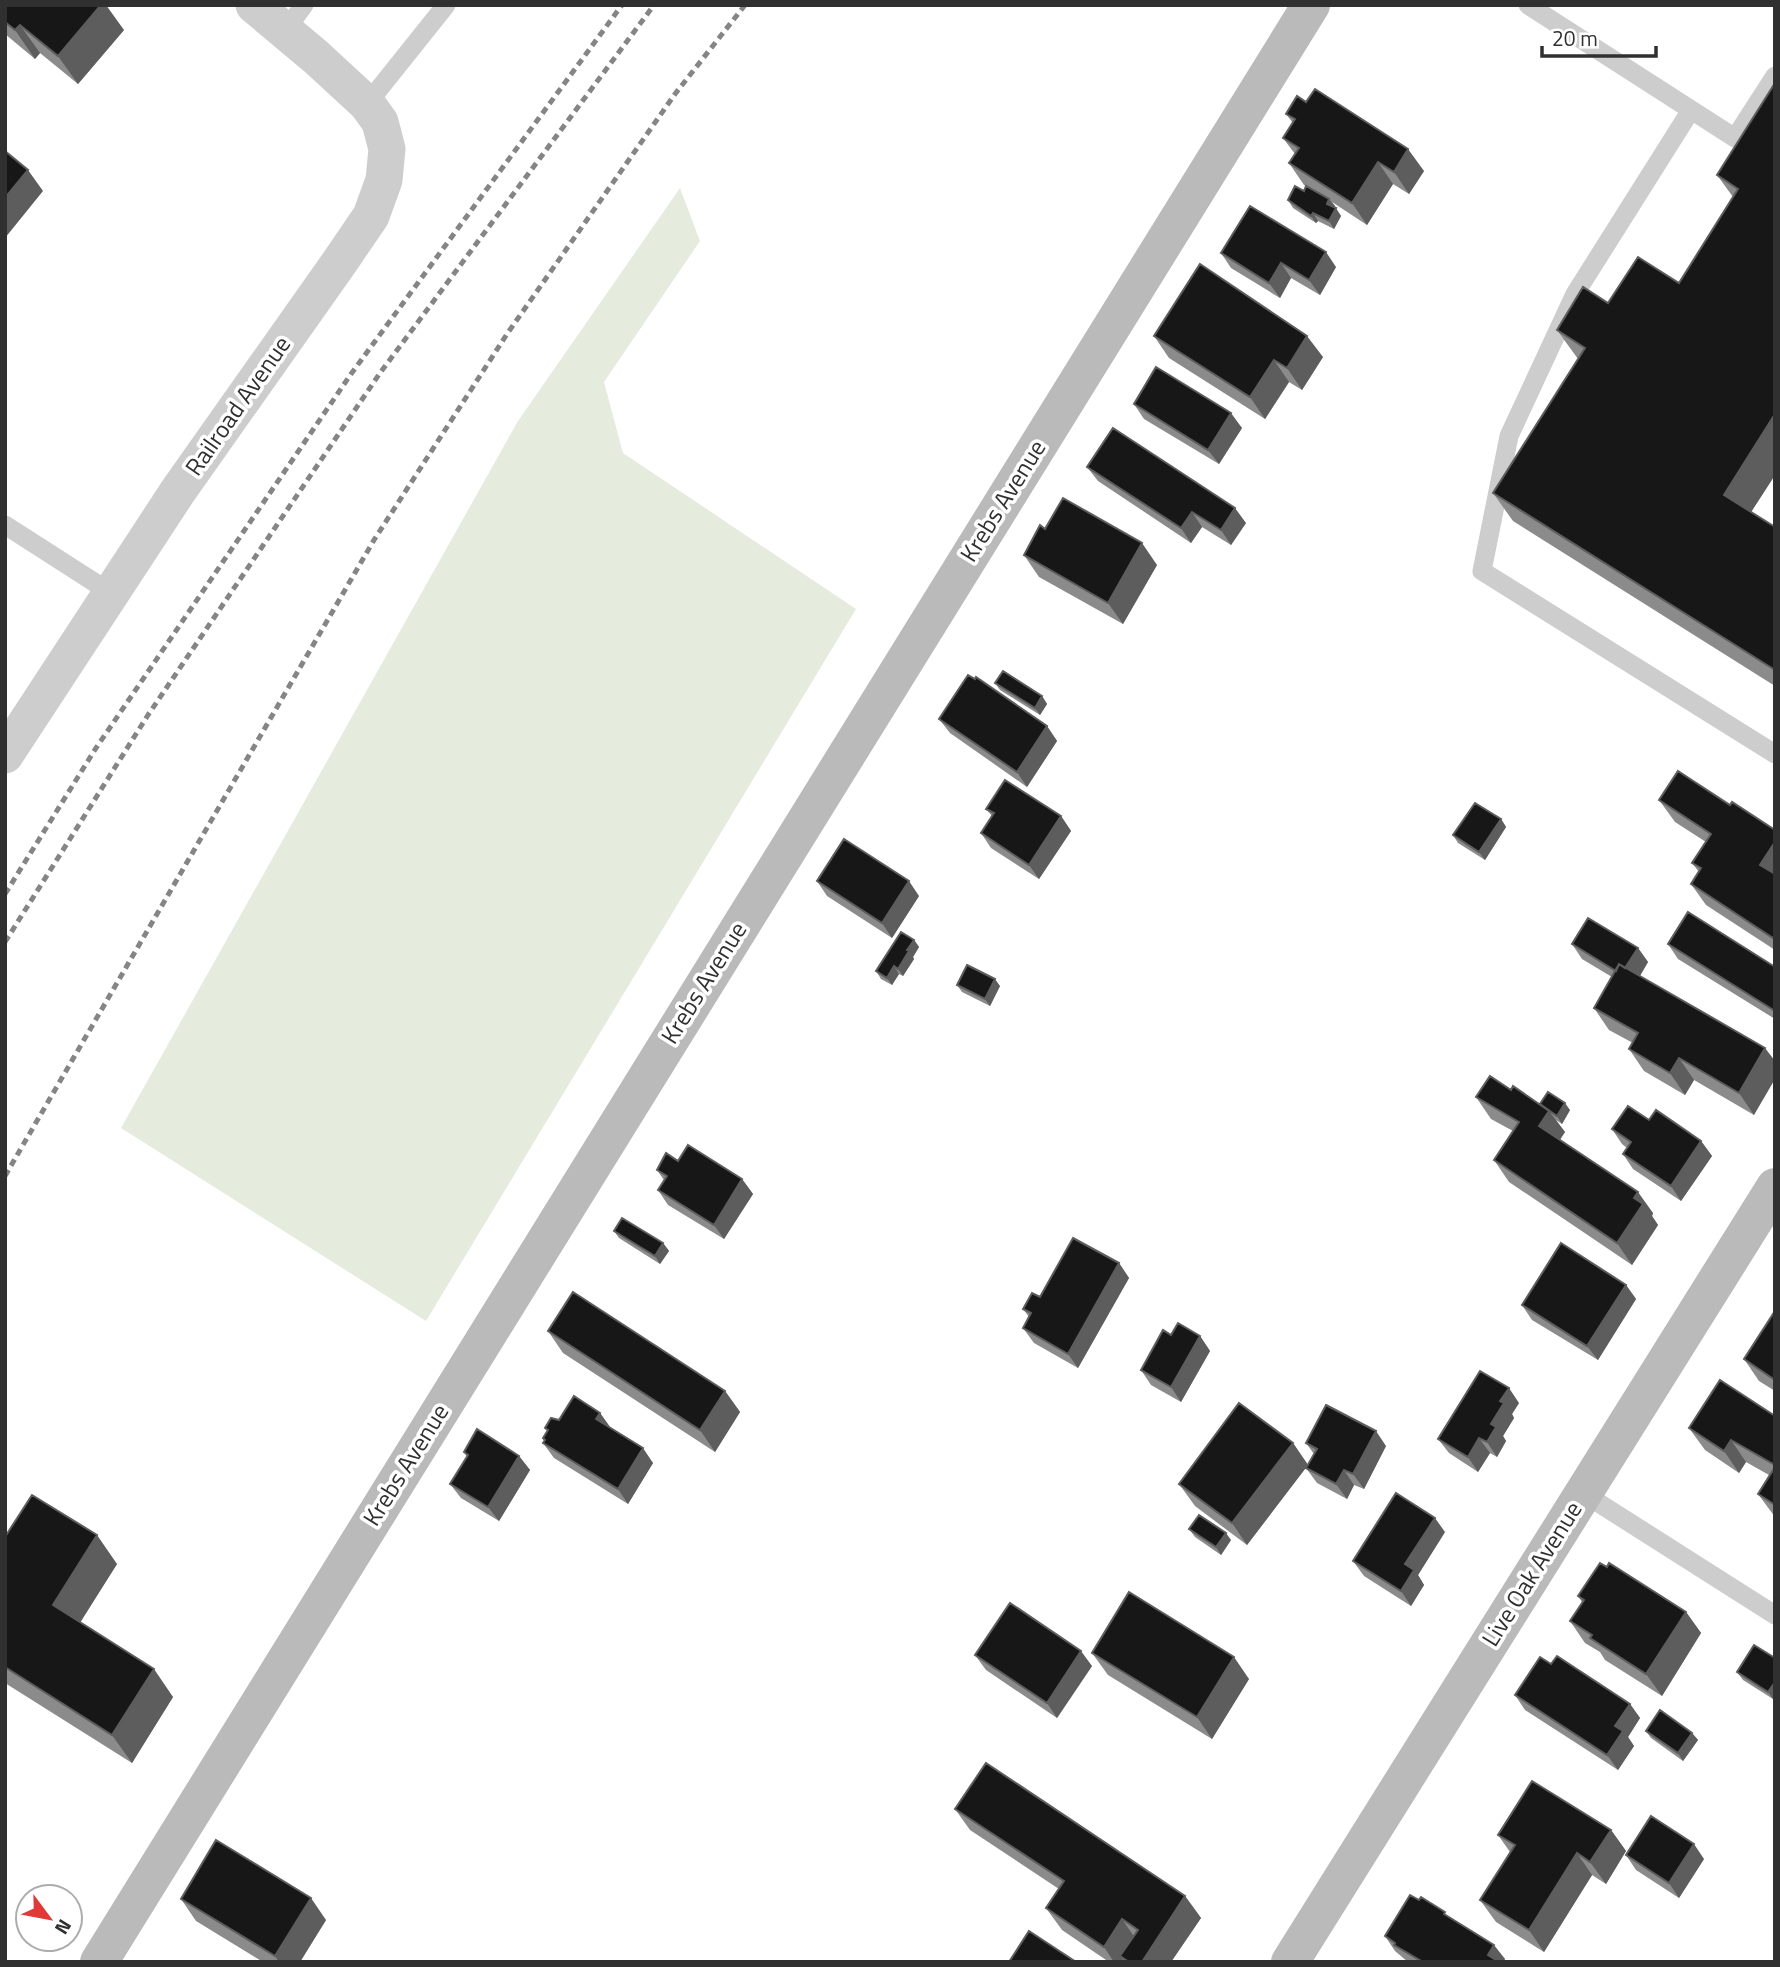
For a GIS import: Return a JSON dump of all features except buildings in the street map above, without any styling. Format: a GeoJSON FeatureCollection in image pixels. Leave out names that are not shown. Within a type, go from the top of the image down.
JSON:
{"type":"FeatureCollection","features":[{"type":"Feature","properties":{"kind":"street","name":"Railroad Avenue"},"geometry":{"type":"LineString","coordinates":[[5,755],[178,491],[370,216],[384,180],[387,149],[380,122],[367,104],[316,57],[294,18],[254,5]]}},
{"type":"Feature","properties":{"kind":"street","name":"Krebs Avenue"},"geometry":{"type":"LineString","coordinates":[[99,1962],[1311,5]]}},
{"type":"Feature","properties":{"kind":"street","name":"Live Oak Avenue"},"geometry":{"type":"LineString","coordinates":[[1290,1962],[1775,1187]]}},
{"type":"Feature","properties":{"kind":"lane"},"geometry":{"type":"LineString","coordinates":[[367,104],[446,5]]}},
{"type":"Feature","properties":{"kind":"lane"},"geometry":{"type":"LineString","coordinates":[[1528,5],[1735,138],[1775,76]]}},
{"type":"Feature","properties":{"kind":"lane"},"geometry":{"type":"LineString","coordinates":[[1691,110],[1575,294],[1510,436],[1482,571],[1775,754]]}},
{"type":"Feature","properties":{"kind":"lane"},"geometry":{"type":"LineString","coordinates":[[5,524],[111,593]]}},
{"type":"Feature","properties":{"kind":"lane"},"geometry":{"type":"LineString","coordinates":[[1584,1493],[1775,1615]]}},
{"type":"Feature","properties":{"kind":"shaded area"},"geometry":{"type":"Polygon","coordinates":[[[680,188],[700,241],[604,382],[623,453],[856,609],[426,1321],[121,1128],[518,421],[680,188]]]}},
{"type":"Feature","properties":{"kind":"railway"},"geometry":{"type":"LineString","coordinates":[[5,894],[96,748],[351,374],[622,5]]}},
{"type":"Feature","properties":{"kind":"railway"},"geometry":{"type":"LineString","coordinates":[[5,942],[148,715],[380,373],[654,5]]}},
{"type":"Feature","properties":{"kind":"railway"},"geometry":{"type":"LineString","coordinates":[[5,1176],[374,540],[507,334],[675,94],[745,5]]}}]}
